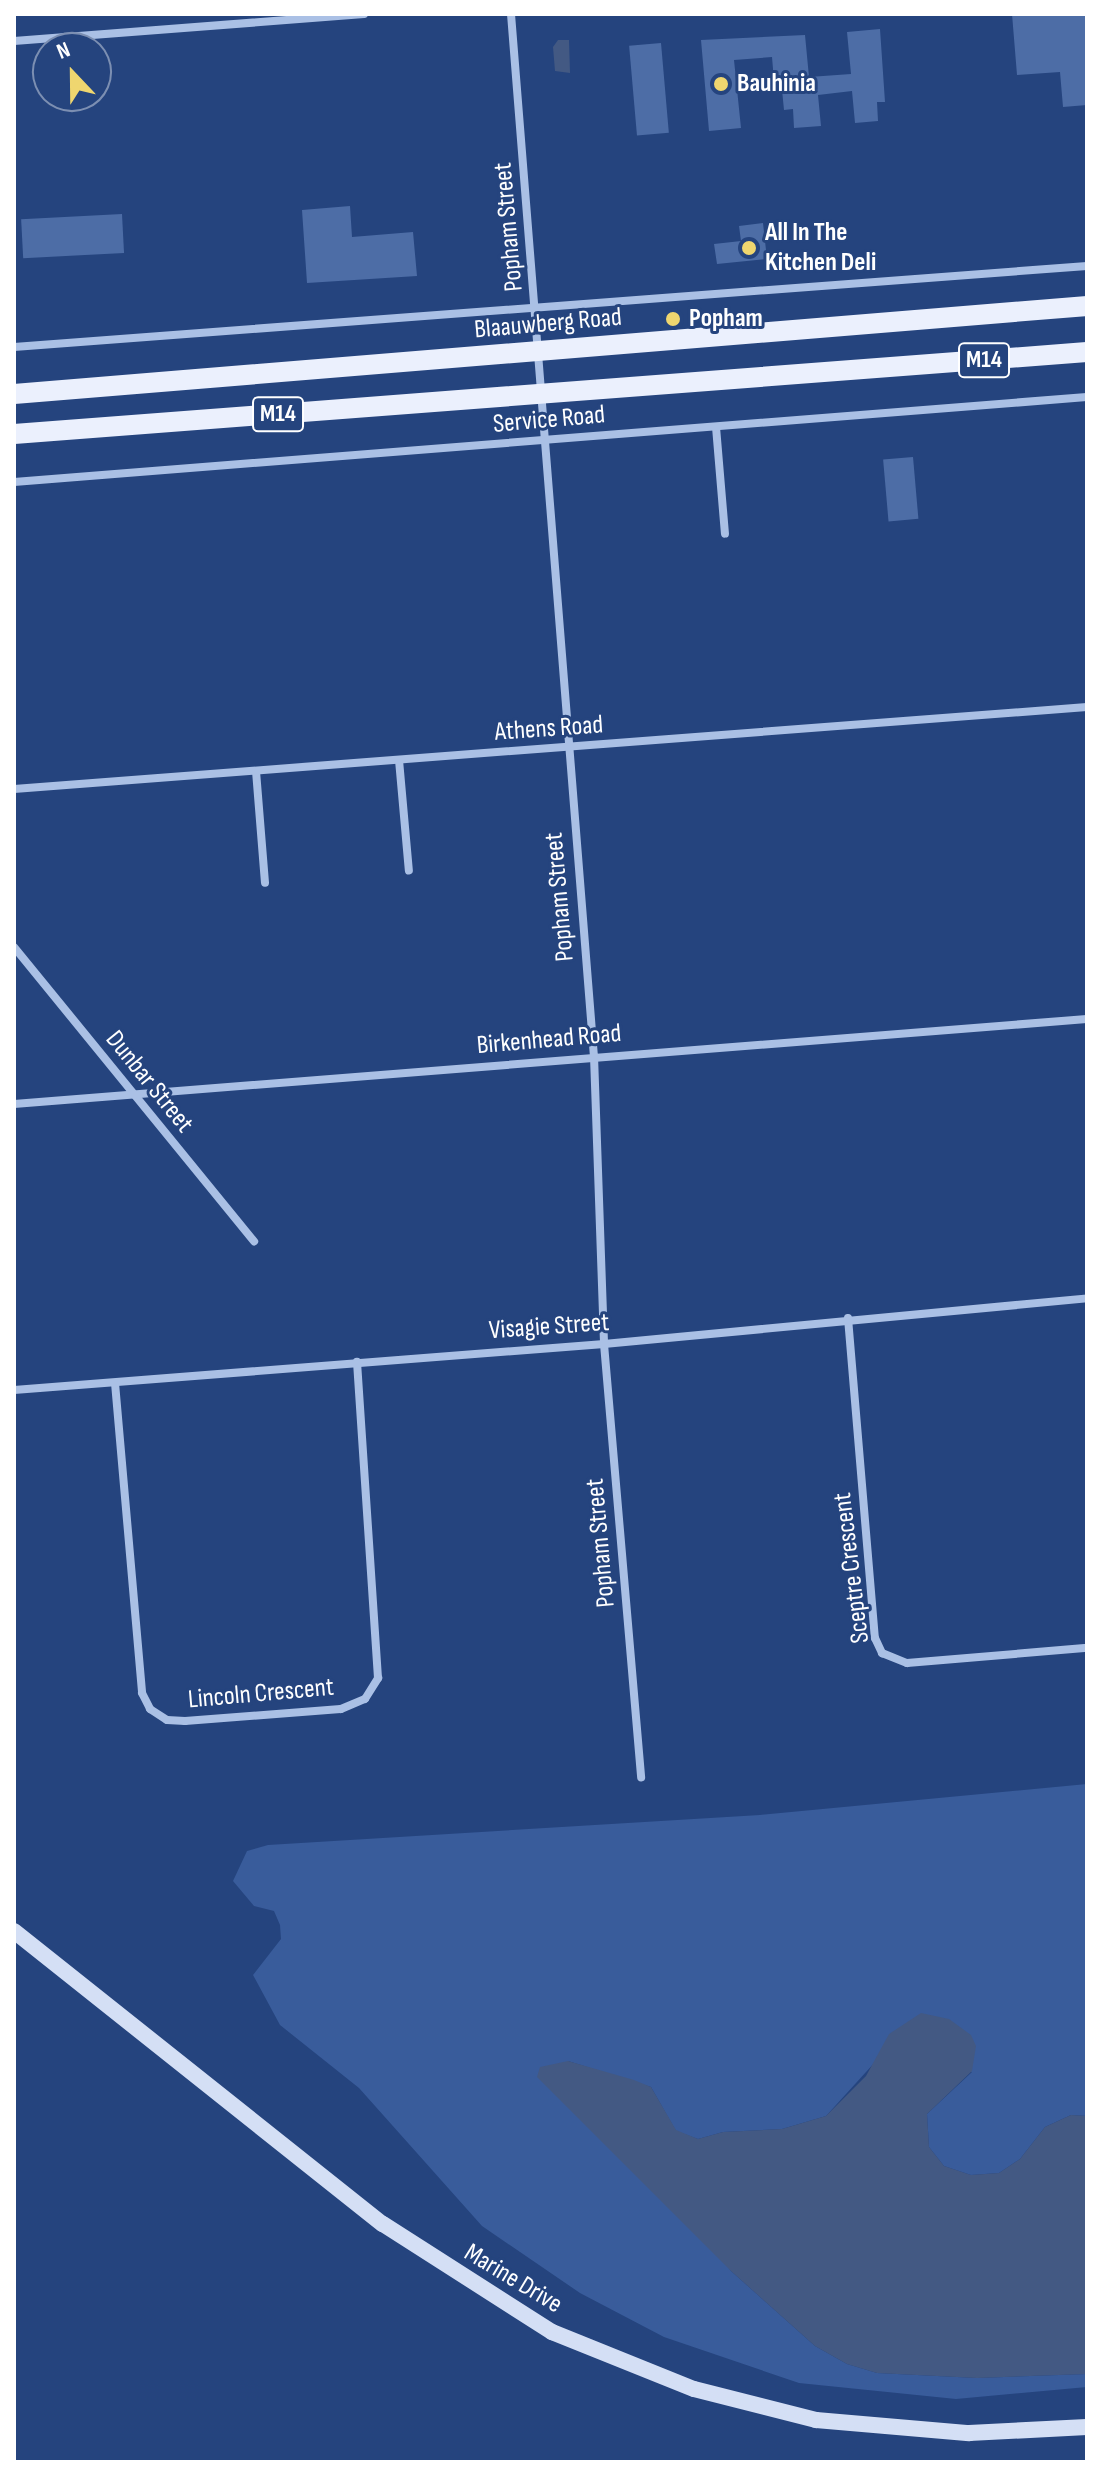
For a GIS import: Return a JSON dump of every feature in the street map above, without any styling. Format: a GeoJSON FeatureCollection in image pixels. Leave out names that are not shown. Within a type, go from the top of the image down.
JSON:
{"type":"FeatureCollection","features":[{"type":"Feature","properties":{"kind":"main road","name":"Blaauwberg Road"},"geometry":{"type":"LineString","coordinates":[[14,394],[1087,306]]}},
{"type":"Feature","properties":{"kind":"main road","name":"M14"},"geometry":{"type":"LineString","coordinates":[[14,434],[542,391],[1087,352]]}},
{"type":"Feature","properties":{"kind":"main road","name":"Marine Drive"},"geometry":{"type":"LineString","coordinates":[[14,1931],[383,2224],[552,2332],[694,2389],[816,2420],[997,2432],[1087,2427]]}},
{"type":"Feature","properties":{"kind":"street"},"geometry":{"type":"LineString","coordinates":[[14,41],[364,14]]}},
{"type":"Feature","properties":{"kind":"street","name":"Popham Street"},"geometry":{"type":"LineString","coordinates":[[511,14],[594,1056],[604,1344],[641,1777]]}},
{"type":"Feature","properties":{"kind":"street","name":"Blaauwberg Road"},"geometry":{"type":"LineString","coordinates":[[14,347],[1087,266]]}},
{"type":"Feature","properties":{"kind":"street","name":"Service Road"},"geometry":{"type":"LineString","coordinates":[[14,482],[1087,397]]}},
{"type":"Feature","properties":{"kind":"street"},"geometry":{"type":"LineString","coordinates":[[716,427],[725,534]]}},
{"type":"Feature","properties":{"kind":"street","name":"Athens Road"},"geometry":{"type":"LineString","coordinates":[[14,789],[1087,707]]}},
{"type":"Feature","properties":{"kind":"street"},"geometry":{"type":"LineString","coordinates":[[399,760],[409,871]]}},
{"type":"Feature","properties":{"kind":"street"},"geometry":{"type":"LineString","coordinates":[[256,771],[265,883]]}},
{"type":"Feature","properties":{"kind":"street","name":"Dunbar Street"},"geometry":{"type":"LineString","coordinates":[[14,947],[254,1241]]}},
{"type":"Feature","properties":{"kind":"street","name":"Birkenhead Road"},"geometry":{"type":"LineString","coordinates":[[14,1104],[1087,1019]]}},
{"type":"Feature","properties":{"kind":"street","name":"Visagie Street"},"geometry":{"type":"LineString","coordinates":[[14,1390],[604,1344],[848,1318],[1087,1298]]}},
{"type":"Feature","properties":{"kind":"street","name":"Sceptre Crescent"},"geometry":{"type":"LineString","coordinates":[[848,1318],[875,1638],[882,1653],[907,1663],[1087,1648]]}},
{"type":"Feature","properties":{"kind":"street","name":"Lincoln Crescent"},"geometry":{"type":"LineString","coordinates":[[115,1383],[142,1693],[150,1709],[167,1720],[185,1721],[341,1709],[365,1699],[375,1688],[378,1661],[357,1362]]}},
{"type":"Feature","properties":{"kind":"shaded area"},"geometry":{"type":"Polygon","coordinates":[[[558,40],[569,40],[570,73],[555,71],[553,47],[558,40]]]}},
{"type":"Feature","properties":{"kind":"shaded area"},"geometry":{"type":"Polygon","coordinates":[[[1087,1784],[1087,2116],[1071,2115],[1045,2127],[1020,2159],[999,2173],[971,2175],[944,2166],[929,2147],[927,2114],[972,2072],[876,2061],[826,2116],[782,2129],[723,2132],[698,2139],[676,2131],[651,2087],[568,2061],[731,2271],[815,2346],[847,2364],[877,2373],[977,2378],[1087,2374],[1087,2387],[956,2399],[799,2383],[664,2337],[580,2293],[482,2226],[359,2088],[280,2025],[253,1975],[281,1939],[280,1925],[274,1911],[254,1906],[233,1881],[247,1851],[268,1845],[760,1815],[1087,1784]]]}},
{"type":"Feature","properties":{"kind":"shaded area"},"geometry":{"type":"Polygon","coordinates":[[[921,2013],[949,2019],[971,2035],[976,2046],[972,2071],[927,2114],[929,2147],[944,2166],[971,2175],[999,2173],[1020,2159],[1045,2127],[1071,2115],[1087,2116],[1087,2374],[977,2378],[877,2373],[847,2364],[815,2346],[731,2271],[537,2077],[540,2067],[568,2061],[634,2080],[651,2087],[676,2130],[698,2139],[723,2132],[782,2129],[826,2116],[866,2076],[889,2034],[921,2013]]]}},
{"type":"Feature","properties":{"kind":"building"},"geometry":{"type":"Polygon","coordinates":[[[1012,14],[1086,14],[1087,105],[1063,107],[1060,72],[1017,75],[1012,14]]]}},
{"type":"Feature","properties":{"kind":"building"},"geometry":{"type":"Polygon","coordinates":[[[880,29],[885,102],[877,102],[878,121],[855,123],[852,91],[818,95],[821,126],[794,128],[793,109],[784,110],[781,80],[774,81],[772,57],[734,60],[741,128],[709,131],[701,40],[805,35],[809,77],[851,74],[847,32],[880,29]]]}},
{"type":"Feature","properties":{"kind":"building","name":"Bauhinia"},"geometry":{"type":"Polygon","coordinates":[[[661,43],[669,133],[637,135],[629,46],[661,43]]]}},
{"type":"Feature","properties":{"kind":"building"},"geometry":{"type":"Polygon","coordinates":[[[350,206],[352,237],[413,232],[417,276],[307,283],[302,210],[350,206]]]}},
{"type":"Feature","properties":{"kind":"building"},"geometry":{"type":"Polygon","coordinates":[[[122,214],[124,253],[23,258],[21,219],[122,214]]]}},
{"type":"Feature","properties":{"kind":"building"},"geometry":{"type":"Polygon","coordinates":[[[763,223],[767,259],[717,264],[714,244],[741,241],[739,226],[763,223]]]}},
{"type":"Feature","properties":{"kind":"building"},"geometry":{"type":"Polygon","coordinates":[[[913,457],[918,519],[889,521],[883,460],[913,457]]]}},
{"type":"Feature","properties":{"kind":"place","name":"Bauhinia"},"geometry":{"type":"Point","coordinates":[721,84]}},
{"type":"Feature","properties":{"kind":"place","name":"All In The Kitchen Deli"},"geometry":{"type":"Point","coordinates":[749,248]}},
{"type":"Feature","properties":{"kind":"place","name":"Popham"},"geometry":{"type":"Point","coordinates":[673,319]}}]}
